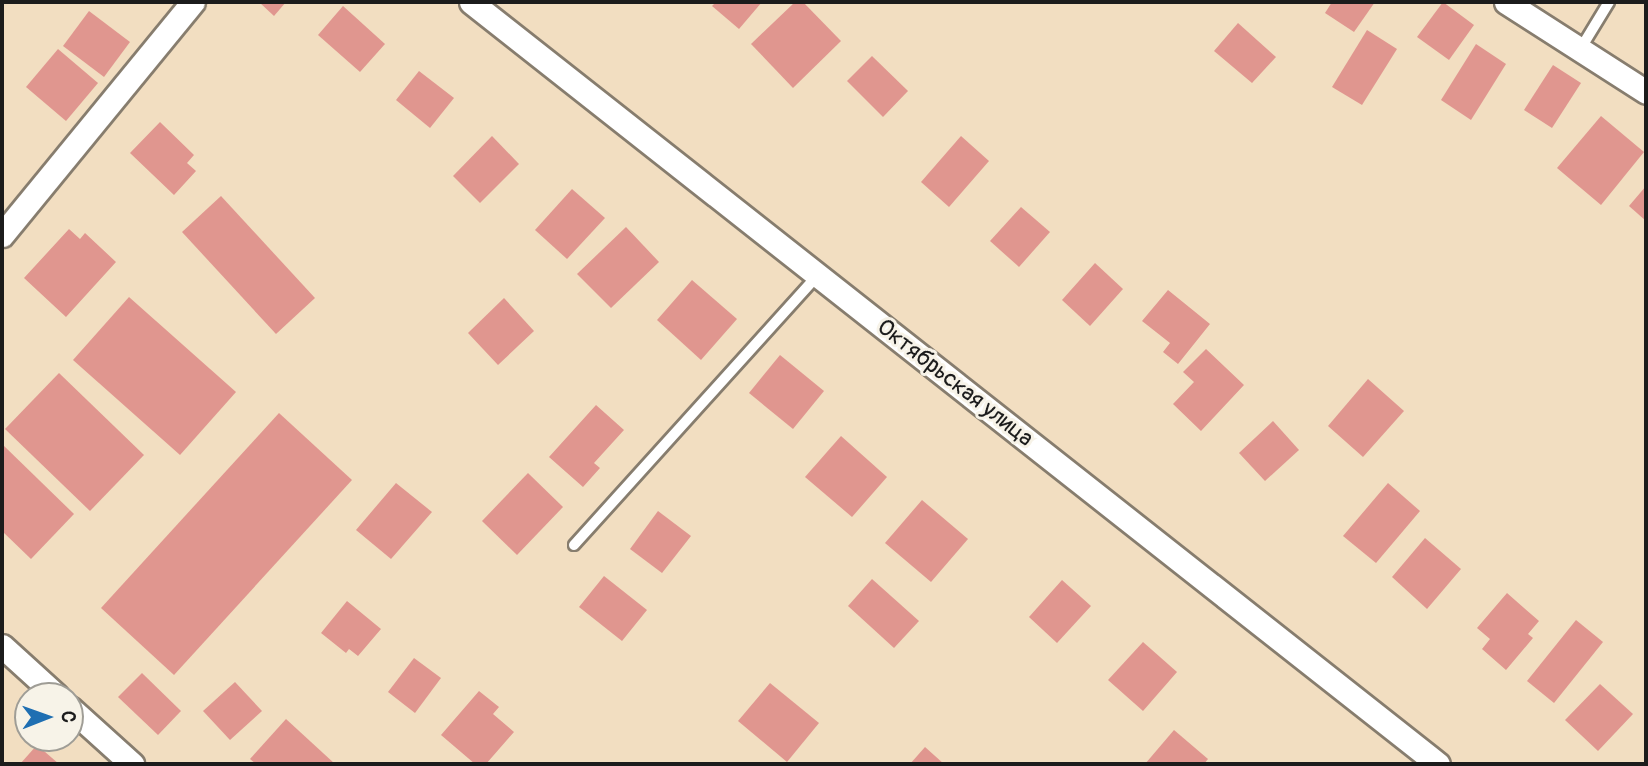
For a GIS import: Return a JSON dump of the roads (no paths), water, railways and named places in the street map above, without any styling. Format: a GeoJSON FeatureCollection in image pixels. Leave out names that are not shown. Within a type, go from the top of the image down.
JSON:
{"type":"FeatureCollection","features":[{"type":"Feature","properties":{"kind":"street"},"geometry":{"type":"LineString","coordinates":[[2,235],[193,2]]}},
{"type":"Feature","properties":{"kind":"street","name":"Октябрьская улица"},"geometry":{"type":"LineString","coordinates":[[471,2],[1438,764]]}},
{"type":"Feature","properties":{"kind":"street"},"geometry":{"type":"LineString","coordinates":[[1506,2],[1581,48],[1643,81]]}},
{"type":"Feature","properties":{"kind":"street"},"geometry":{"type":"LineString","coordinates":[[2,646],[42,682]]}},
{"type":"Feature","properties":{"kind":"street"},"geometry":{"type":"LineString","coordinates":[[84,721],[132,764]]}},
{"type":"Feature","properties":{"kind":"lane"},"geometry":{"type":"LineString","coordinates":[[1581,48],[1609,2]]}},
{"type":"Feature","properties":{"kind":"lane"},"geometry":{"type":"LineString","coordinates":[[574,544],[818,275]]}}]}
